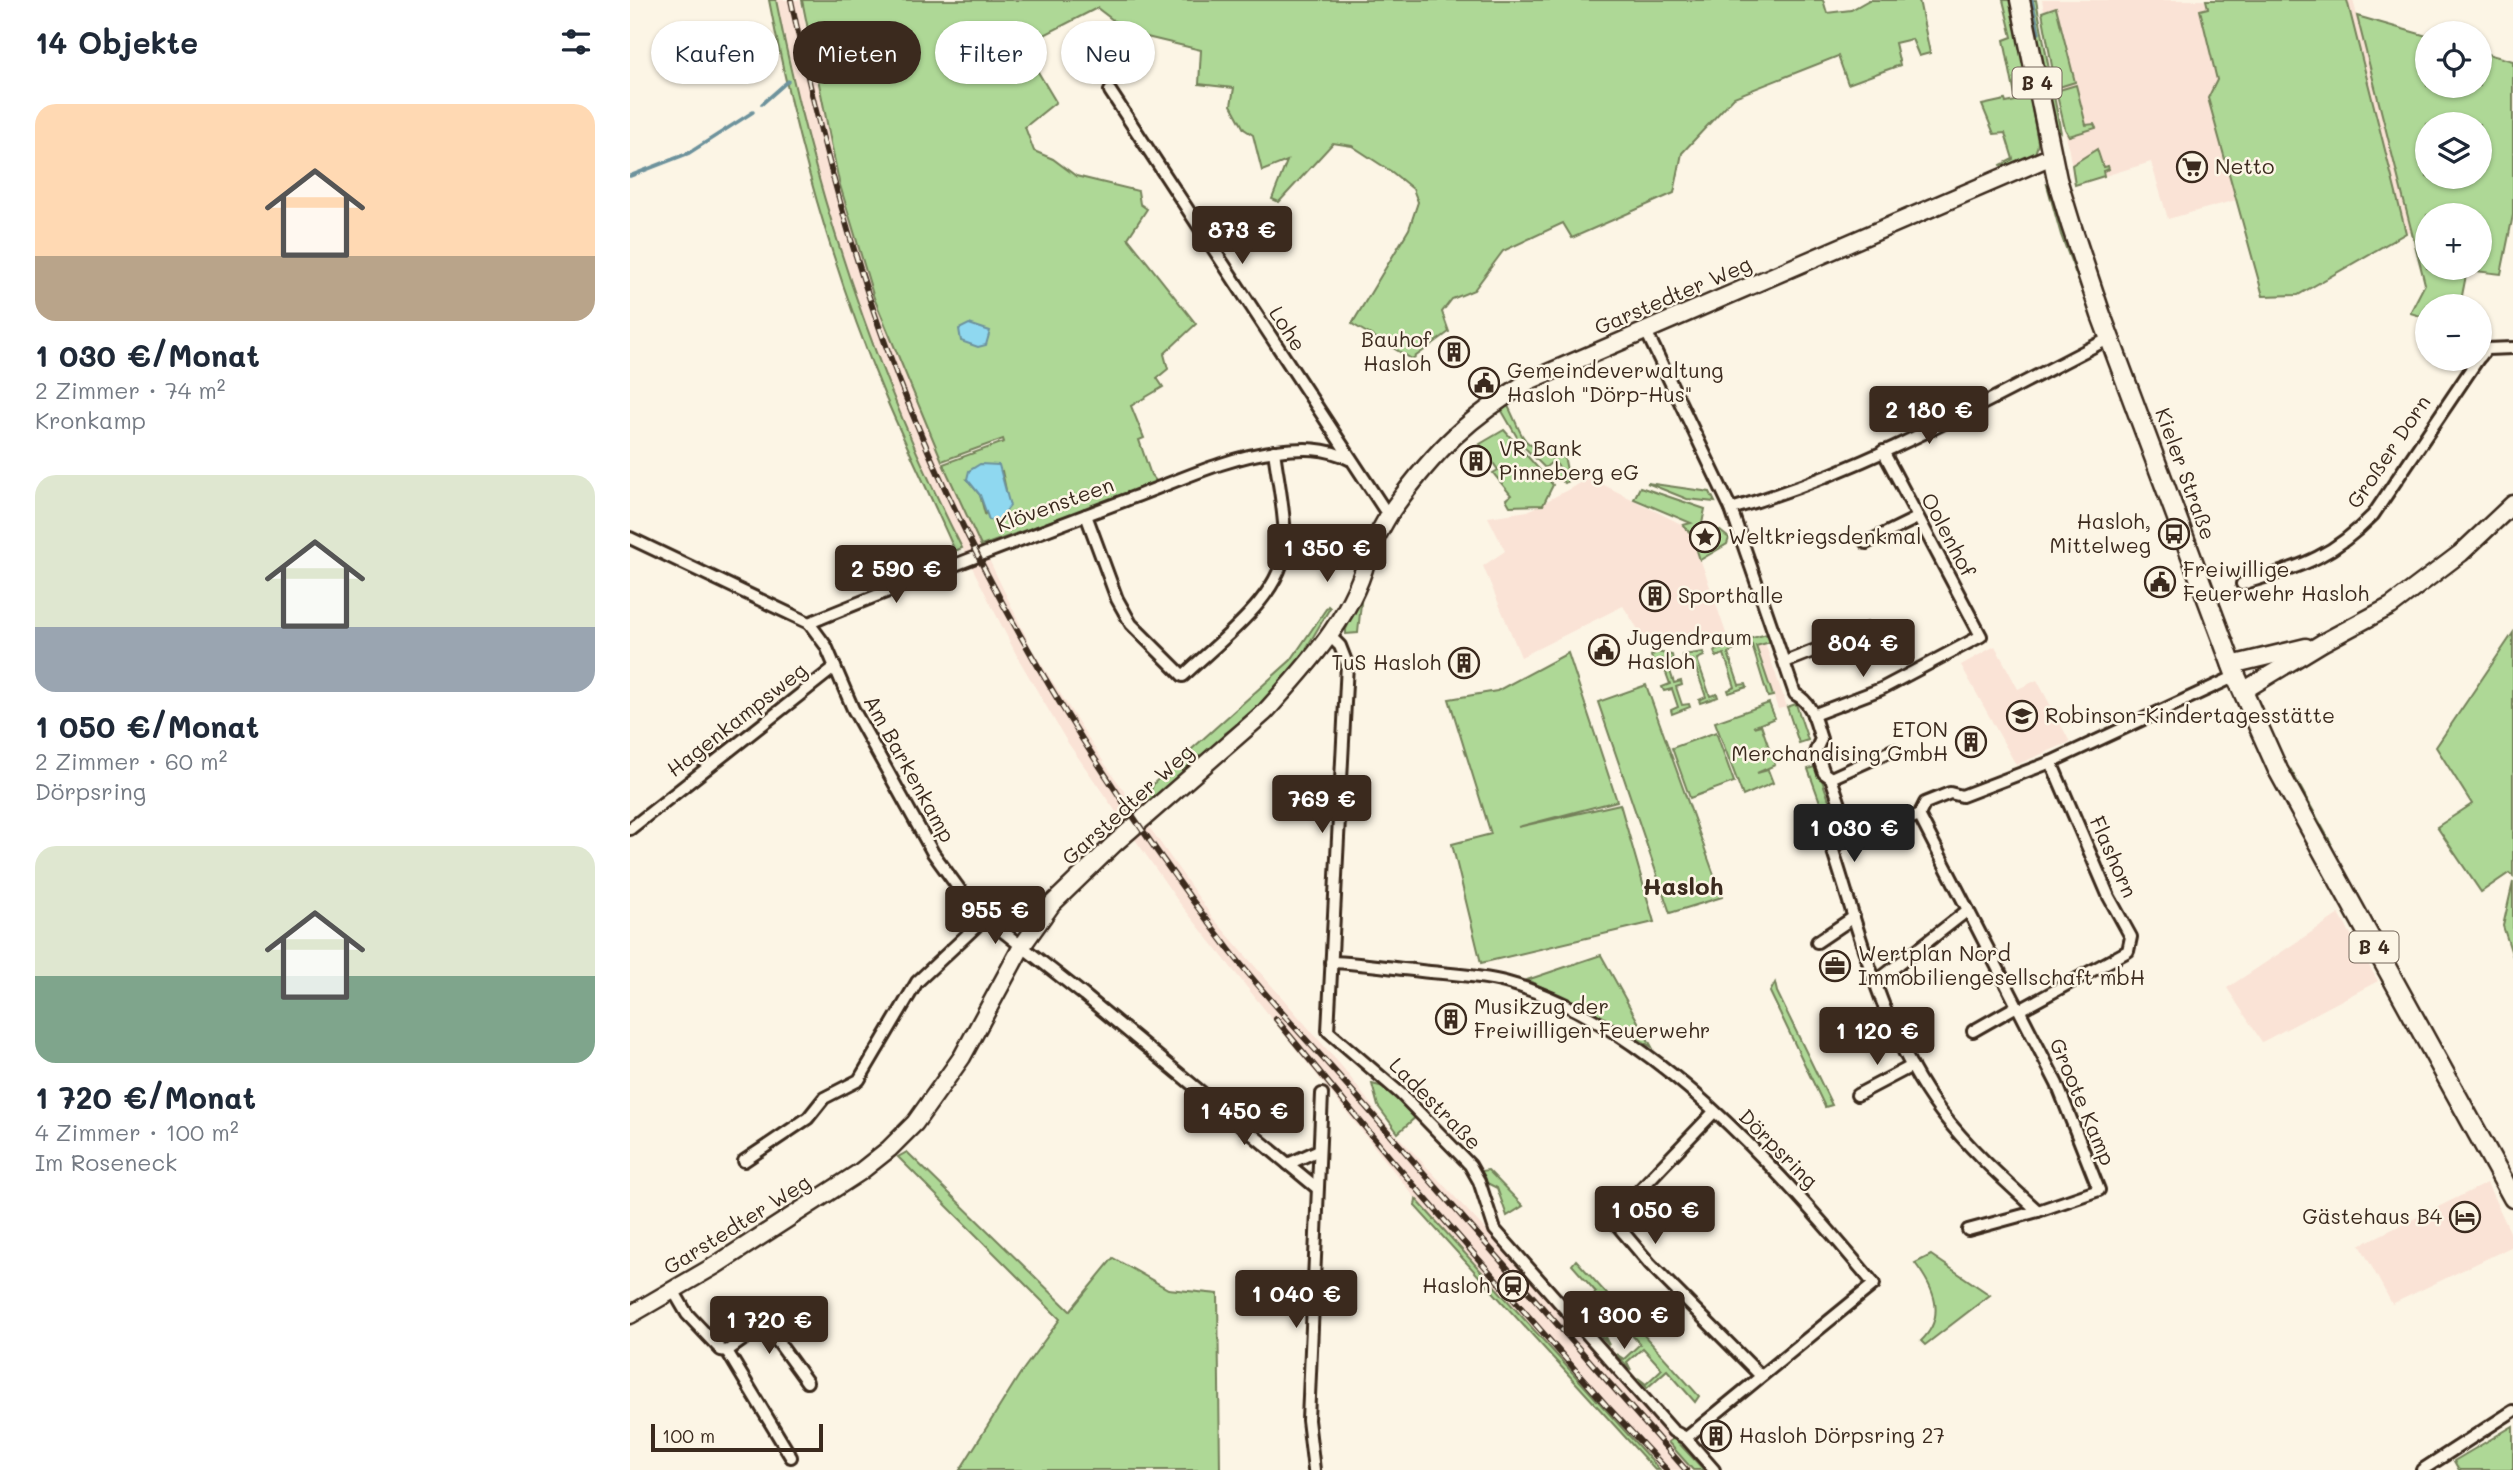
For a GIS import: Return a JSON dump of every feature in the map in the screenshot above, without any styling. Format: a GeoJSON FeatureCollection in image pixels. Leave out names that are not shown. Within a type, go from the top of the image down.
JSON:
{"type":"FeatureCollection","features":[{"type":"Feature","properties":{"kind":"main road","name":"Kieler Straße"},"geometry":{"type":"LineString","coordinates":[[2020,0],[2052,156],[2074,235],[2237,677],[2292,797],[2513,1198]]}},
{"type":"Feature","properties":{"kind":"main road","name":"Garstedter Weg"},"geometry":{"type":"LineString","coordinates":[[630,1315],[860,1172],[889,1149],[915,1123],[962,1057],[1022,946],[1052,904],[1089,867],[1265,712],[1328,634],[1328,620],[1388,515],[1434,454],[1476,414],[1529,381],[2052,156]]}},
{"type":"Feature","properties":{"kind":"main road"},"geometry":{"type":"LineString","coordinates":[[2237,677],[2322,643],[2391,606],[2426,582],[2511,509]]}},
{"type":"Feature","properties":{"kind":"main road"},"geometry":{"type":"LineString","coordinates":[[2237,677],[2322,643]]}},
{"type":"Feature","properties":{"kind":"street","name":"Lohe"},"geometry":{"type":"LineString","coordinates":[[1110,91],[1388,515]]}},
{"type":"Feature","properties":{"kind":"street"},"geometry":{"type":"LineString","coordinates":[[1646,331],[1731,509],[1795,694],[1807,701],[1813,715],[1821,739],[1816,750],[1824,774],[1831,778],[1847,825]]}},
{"type":"Feature","properties":{"kind":"street"},"geometry":{"type":"LineString","coordinates":[[1731,509],[1796,490],[1883,451],[2110,338]]}},
{"type":"Feature","properties":{"kind":"street","name":"Großer Dorn"},"geometry":{"type":"LineString","coordinates":[[2492,349],[2513,348]]}},
{"type":"Feature","properties":{"kind":"street","name":"Großer Dorn"},"geometry":{"type":"LineString","coordinates":[[2242,584],[2313,562],[2335,550],[2356,532],[2373,515],[2470,371]]}},
{"type":"Feature","properties":{"kind":"street","name":"Klövensteen"},"geometry":{"type":"LineString","coordinates":[[809,623],[993,548],[1229,462],[1275,451],[1316,448],[1332,451],[1349,459]]}},
{"type":"Feature","properties":{"kind":"street"},"geometry":{"type":"LineString","coordinates":[[1086,515],[1117,599],[1131,624],[1184,676],[1262,600],[1279,574],[1285,544],[1275,451]]}},
{"type":"Feature","properties":{"kind":"street","name":"Oolenhof"},"geometry":{"type":"LineString","coordinates":[[1813,715],[1881,689],[1981,636],[1883,451]]}},
{"type":"Feature","properties":{"kind":"street"},"geometry":{"type":"LineString","coordinates":[[1866,543],[1917,518]]}},
{"type":"Feature","properties":{"kind":"street"},"geometry":{"type":"LineString","coordinates":[[630,538],[809,623]]}},
{"type":"Feature","properties":{"kind":"street","name":"Am Barkenkamp"},"geometry":{"type":"LineString","coordinates":[[809,623],[826,646],[853,709],[952,884],[984,919],[1022,946],[1317,1188]]}},
{"type":"Feature","properties":{"kind":"street"},"geometry":{"type":"LineString","coordinates":[[1785,662],[1869,629]]}},
{"type":"Feature","properties":{"kind":"street"},"geometry":{"type":"LineString","coordinates":[[1328,634],[1340,646],[1347,664],[1331,962],[1490,978],[1546,997],[1646,1054],[1714,1112]]}},
{"type":"Feature","properties":{"kind":"street","name":"Hagenkampsweg"},"geometry":{"type":"LineString","coordinates":[[630,829],[835,667]]}},
{"type":"Feature","properties":{"kind":"street"},"geometry":{"type":"LineString","coordinates":[[1832,846],[1919,815],[1925,803],[1950,793],[1962,796],[2050,762],[2237,677]]}},
{"type":"Feature","properties":{"kind":"street"},"geometry":{"type":"LineString","coordinates":[[1831,778],[1892,750]]}},
{"type":"Feature","properties":{"kind":"street","name":"Flashorn"},"geometry":{"type":"LineString","coordinates":[[2018,1008],[2128,951],[2131,937],[2109,897],[2050,762]]}},
{"type":"Feature","properties":{"kind":"street","name":"Groote Kamp"},"geometry":{"type":"LineString","coordinates":[[1919,815],[2057,1084],[2099,1190],[2038,1211],[1968,1230]]}},
{"type":"Feature","properties":{"kind":"street"},"geometry":{"type":"LineString","coordinates":[[1861,835],[1847,825],[1824,825],[1889,1019],[1912,1066],[1940,1111],[1975,1153],[2038,1211]]}},
{"type":"Feature","properties":{"kind":"street"},"geometry":{"type":"LineString","coordinates":[[1877,981],[1968,910]]}},
{"type":"Feature","properties":{"kind":"street"},"geometry":{"type":"LineString","coordinates":[[1817,942],[1854,918]]}},
{"type":"Feature","properties":{"kind":"street"},"geometry":{"type":"LineString","coordinates":[[744,1161],[808,1118],[824,1098],[859,1080],[917,982],[984,919]]}},
{"type":"Feature","properties":{"kind":"street","name":"Ladestraße"},"geometry":{"type":"LineString","coordinates":[[1331,962],[1328,1031],[1401,1094],[1470,1165],[1479,1181],[1495,1230],[1673,1431],[1686,1438],[1714,1470]]}},
{"type":"Feature","properties":{"kind":"street"},"geometry":{"type":"LineString","coordinates":[[1973,1031],[2018,1008]]}},
{"type":"Feature","properties":{"kind":"street"},"geometry":{"type":"LineString","coordinates":[[1857,1095],[1912,1066]]}},
{"type":"Feature","properties":{"kind":"street"},"geometry":{"type":"LineString","coordinates":[[1314,1470],[1308,1420],[1322,1094]]}},
{"type":"Feature","properties":{"kind":"street","name":"Dörpsring"},"geometry":{"type":"LineString","coordinates":[[1686,1438],[1874,1284],[1805,1204],[1714,1112],[1612,1219],[1650,1264],[1761,1376]]}},
{"type":"Feature","properties":{"kind":"street"},"geometry":{"type":"LineString","coordinates":[[1289,1164],[1319,1150]]}},
{"type":"Feature","properties":{"kind":"street"},"geometry":{"type":"LineString","coordinates":[[673,1290],[687,1314],[721,1350],[727,1352],[791,1457]]}},
{"type":"Feature","properties":{"kind":"street"},"geometry":{"type":"LineString","coordinates":[[727,1352],[765,1324],[807,1382]]}},
{"type":"Feature","properties":{"kind":"street"},"geometry":{"type":"LineString","coordinates":[[2423,1470],[2513,1411]]}},
{"type":"Feature","properties":{"kind":"shaded area"},"geometry":{"type":"Polygon","coordinates":[[[776,0],[800,0],[804,21],[793,21],[793,74],[776,0]]]}},
{"type":"Feature","properties":{"kind":"shaded area"},"geometry":{"type":"Polygon","coordinates":[[[2042,0],[2353,0],[2411,230],[2298,295],[2236,200],[2168,219],[2151,162],[2075,185],[2042,0]]]}},
{"type":"Feature","properties":{"kind":"shaded area"},"geometry":{"type":"Polygon","coordinates":[[[795,84],[818,84],[839,182],[874,298],[943,464],[1033,651],[1105,764],[1213,918],[1344,1069],[1381,1118],[1540,1288],[1703,1470],[1660,1470],[1416,1199],[1178,901],[1066,740],[1018,658],[939,502],[881,371],[816,174],[795,84]]]}},
{"type":"Feature","properties":{"kind":"shaded area"},"geometry":{"type":"Polygon","coordinates":[[[1590,478],[1683,525],[1692,535],[1727,636],[1676,644],[1643,637],[1623,606],[1521,657],[1483,566],[1505,551],[1488,517],[1528,511],[1590,478]]]}},
{"type":"Feature","properties":{"kind":"shaded area"},"geometry":{"type":"Polygon","coordinates":[[[1765,643],[1787,707],[1778,709],[1756,646],[1765,643]]]}},
{"type":"Feature","properties":{"kind":"shaded area","name":"Robinson-Kindertagesstätte"},"geometry":{"type":"Polygon","coordinates":[[[1995,646],[2018,689],[2037,680],[2070,742],[2016,765],[1961,665],[1995,646]]]}},
{"type":"Feature","properties":{"kind":"shaded area"},"geometry":{"type":"Polygon","coordinates":[[[2339,914],[2378,981],[2262,1042],[2227,988],[2339,914]]]}},
{"type":"Feature","properties":{"kind":"shaded area"},"geometry":{"type":"Polygon","coordinates":[[[2487,1183],[2513,1238],[2513,1246],[2392,1304],[2360,1245],[2487,1183]]]}},
{"type":"Feature","properties":{"kind":"green space"},"geometry":{"type":"Polygon","coordinates":[[[769,0],[776,0],[793,84],[850,280],[901,416],[962,548],[955,551],[885,396],[848,300],[803,151],[779,51],[779,21],[773,21],[769,0]]]}},
{"type":"Feature","properties":{"kind":"green space"},"geometry":{"type":"Polygon","coordinates":[[[802,0],[1823,0],[1827,13],[1851,10],[1869,0],[1919,0],[1930,53],[1919,56],[1912,39],[1895,43],[1900,65],[1848,84],[1838,56],[1734,97],[1682,153],[1674,193],[1572,238],[1563,223],[1503,251],[1474,290],[1452,299],[1442,312],[1449,332],[1412,359],[1352,324],[1409,229],[1418,202],[1413,189],[1392,172],[1352,146],[1333,143],[1279,202],[1272,199],[1287,161],[1262,171],[1253,135],[1244,129],[1231,105],[1234,88],[1199,84],[1201,50],[1155,39],[1155,21],[1114,21],[1097,8],[1072,21],[1061,21],[1061,26],[1047,33],[1047,21],[935,21],[935,84],[1045,84],[1056,102],[1025,127],[1034,151],[1053,159],[1076,176],[1138,191],[1140,204],[1147,209],[1128,238],[1196,324],[1164,354],[1168,369],[1157,378],[1163,387],[1131,406],[1144,438],[1139,440],[1151,475],[1158,483],[981,546],[943,464],[1004,442],[1003,439],[942,461],[874,298],[839,182],[819,84],[921,84],[921,21],[806,21],[802,0]],[[1002,471],[967,479],[980,495],[985,514],[1006,490],[1002,471]]]}},
{"type":"Feature","properties":{"kind":"green space"},"geometry":{"type":"Polygon","coordinates":[[[2003,0],[2013,0],[2038,142],[2031,157],[2003,170],[2001,165],[2013,159],[2005,133],[1994,134],[1982,105],[2005,100],[2006,103],[2016,101],[2004,40],[2012,37],[2003,0]]]}},
{"type":"Feature","properties":{"kind":"green space"},"geometry":{"type":"Polygon","coordinates":[[[2027,0],[2036,0],[2061,133],[2054,122],[2027,0]]]}},
{"type":"Feature","properties":{"kind":"green space"},"geometry":{"type":"Polygon","coordinates":[[[2206,0],[2347,0],[2406,233],[2298,295],[2263,296],[2208,98],[2217,80],[2200,10],[2208,8],[2206,0]]]}},
{"type":"Feature","properties":{"kind":"green space"},"geometry":{"type":"Polygon","coordinates":[[[2056,7],[2075,82],[2056,88],[2042,12],[2056,7]]]}},
{"type":"Feature","properties":{"kind":"green space"},"geometry":{"type":"Polygon","coordinates":[[[2357,16],[2415,33],[2415,98],[2492,98],[2492,55],[2513,61],[2513,215],[2501,274],[2492,273],[2492,203],[2415,203],[2415,245],[2357,16]]]}},
{"type":"Feature","properties":{"kind":"green space"},"geometry":{"type":"Polygon","coordinates":[[[2076,85],[2086,125],[2094,124],[2096,128],[2069,136],[2056,91],[2076,85]]]}},
{"type":"Feature","properties":{"kind":"green space"},"geometry":{"type":"Polygon","coordinates":[[[2097,149],[2103,167],[2108,166],[2109,169],[2103,171],[2104,176],[2075,185],[2072,165],[2097,149]]]}},
{"type":"Feature","properties":{"kind":"green space"},"geometry":{"type":"Polygon","coordinates":[[[2047,185],[2049,186],[2099,335],[2061,235],[2047,185]]]}},
{"type":"Feature","properties":{"kind":"green space"},"geometry":{"type":"Polygon","coordinates":[[[2424,280],[2465,280],[2462,294],[2420,294],[2425,284],[2424,280]]]}},
{"type":"Feature","properties":{"kind":"green space"},"geometry":{"type":"Polygon","coordinates":[[[1507,404],[1521,434],[1531,445],[1538,448],[1562,446],[1569,480],[1565,483],[1552,474],[1559,467],[1553,461],[1545,468],[1521,444],[1502,411],[1507,404]]]}},
{"type":"Feature","properties":{"kind":"green space"},"geometry":{"type":"Polygon","coordinates":[[[1504,430],[1553,485],[1543,505],[1510,506],[1506,499],[1511,495],[1493,473],[1498,470],[1480,444],[1504,430]]]}},
{"type":"Feature","properties":{"kind":"green space"},"geometry":{"type":"Polygon","coordinates":[[[1647,483],[1710,492],[1715,502],[1687,499],[1647,483]]]}},
{"type":"Feature","properties":{"kind":"green space"},"geometry":{"type":"Polygon","coordinates":[[[1640,487],[1705,509],[1699,538],[1709,541],[1710,533],[1719,530],[1729,538],[1727,544],[1700,560],[1692,535],[1683,525],[1691,523],[1634,499],[1640,487]]]}},
{"type":"Feature","properties":{"kind":"green space"},"geometry":{"type":"Polygon","coordinates":[[[1362,593],[1358,633],[1346,634],[1346,629],[1362,593]]]}},
{"type":"Feature","properties":{"kind":"green space"},"geometry":{"type":"Polygon","coordinates":[[[1328,606],[1330,608],[1293,671],[1261,708],[1224,734],[1224,740],[1148,806],[1141,794],[1151,790],[1154,783],[1291,660],[1328,606]]]}},
{"type":"Feature","properties":{"kind":"green space"},"geometry":{"type":"Polygon","coordinates":[[[1771,633],[1774,641],[1756,646],[1773,696],[1768,697],[1752,645],[1743,647],[1741,641],[1771,633]]]}},
{"type":"Feature","properties":{"kind":"green space"},"geometry":{"type":"Polygon","coordinates":[[[2513,633],[2513,876],[2509,873],[2481,892],[2437,827],[2472,804],[2436,747],[2513,633]]]}},
{"type":"Feature","properties":{"kind":"green space"},"geometry":{"type":"Polygon","coordinates":[[[1732,644],[1734,650],[1728,653],[1739,685],[1746,684],[1747,687],[1729,693],[1728,690],[1735,687],[1724,654],[1716,657],[1714,651],[1732,644]]]}},
{"type":"Feature","properties":{"kind":"green space"},"geometry":{"type":"Polygon","coordinates":[[[1657,652],[1672,655],[1673,660],[1667,662],[1674,683],[1681,681],[1682,685],[1676,687],[1682,705],[1689,704],[1690,707],[1672,714],[1671,710],[1678,707],[1672,689],[1664,691],[1662,687],[1670,684],[1661,659],[1653,662],[1651,656],[1657,652]]]}},
{"type":"Feature","properties":{"kind":"green space"},"geometry":{"type":"Polygon","coordinates":[[[1703,652],[1704,656],[1697,659],[1710,696],[1717,694],[1718,697],[1700,703],[1699,700],[1706,697],[1693,660],[1685,663],[1683,655],[1703,652]]]}},
{"type":"Feature","properties":{"kind":"green space"},"geometry":{"type":"Polygon","coordinates":[[[1568,653],[1617,801],[1518,827],[1620,804],[1654,922],[1481,963],[1452,844],[1491,834],[1449,699],[1497,691],[1568,653]]]}},
{"type":"Feature","properties":{"kind":"green space"},"geometry":{"type":"Polygon","coordinates":[[[1646,685],[1722,897],[1670,913],[1598,702],[1646,685]]]}},
{"type":"Feature","properties":{"kind":"green space"},"geometry":{"type":"Polygon","coordinates":[[[1769,703],[1775,718],[1753,727],[1761,725],[1775,765],[1757,773],[1768,770],[1773,783],[1743,796],[1715,722],[1769,703]]]}},
{"type":"Feature","properties":{"kind":"green space"},"geometry":{"type":"Polygon","coordinates":[[[1796,704],[1808,740],[1799,743],[1787,707],[1796,704]]]}},
{"type":"Feature","properties":{"kind":"green space"},"geometry":{"type":"Polygon","coordinates":[[[1716,732],[1734,782],[1690,798],[1672,748],[1716,732]]]}},
{"type":"Feature","properties":{"kind":"green space"},"geometry":{"type":"Polygon","coordinates":[[[1817,766],[1836,820],[1828,824],[1808,769],[1817,766]]]}},
{"type":"Feature","properties":{"kind":"green space"},"geometry":{"type":"Polygon","coordinates":[[[2291,770],[2331,843],[2327,843],[2289,772],[2291,770]]]}},
{"type":"Feature","properties":{"kind":"green space"},"geometry":{"type":"Polygon","coordinates":[[[2513,882],[2513,957],[2503,926],[2513,882]]]}},
{"type":"Feature","properties":{"kind":"green space"},"geometry":{"type":"Polygon","coordinates":[[[1601,955],[1652,1047],[1586,1008],[1527,980],[1601,955]]]}},
{"type":"Feature","properties":{"kind":"green space"},"geometry":{"type":"Polygon","coordinates":[[[1775,983],[1832,1105],[1825,1107],[1770,992],[1775,983]]]}},
{"type":"Feature","properties":{"kind":"green space"},"geometry":{"type":"Polygon","coordinates":[[[1372,1084],[1384,1087],[1419,1114],[1398,1133],[1378,1106],[1372,1084]]]}},
{"type":"Feature","properties":{"kind":"green space"},"geometry":{"type":"Polygon","coordinates":[[[907,1152],[1070,1311],[1113,1258],[1168,1289],[1218,1294],[1220,1470],[960,1470],[1020,1374],[1060,1319],[898,1157],[907,1152]]]}},
{"type":"Feature","properties":{"kind":"green space"},"geometry":{"type":"Polygon","coordinates":[[[1488,1170],[1523,1206],[1507,1216],[1497,1188],[1483,1181],[1481,1171],[1488,1170]]]}},
{"type":"Feature","properties":{"kind":"green space"},"geometry":{"type":"Polygon","coordinates":[[[1416,1199],[1660,1470],[1655,1470],[1415,1206],[1416,1199]]]}},
{"type":"Feature","properties":{"kind":"green space"},"geometry":{"type":"Polygon","coordinates":[[[1931,1255],[1990,1295],[1925,1345],[1921,1341],[1934,1322],[1935,1302],[1928,1282],[1915,1263],[1931,1255]]]}},
{"type":"Feature","properties":{"kind":"green space"},"geometry":{"type":"Polygon","coordinates":[[[1576,1260],[1699,1396],[1695,1402],[1667,1370],[1647,1388],[1638,1378],[1646,1384],[1662,1369],[1643,1348],[1627,1362],[1631,1370],[1616,1354],[1624,1359],[1640,1344],[1621,1323],[1605,1337],[1609,1345],[1595,1329],[1602,1334],[1618,1320],[1599,1298],[1582,1312],[1587,1321],[1577,1309],[1596,1292],[1572,1265],[1576,1260]]]}},
{"type":"Feature","properties":{"kind":"green space"},"geometry":{"type":"Polygon","coordinates":[[[2513,1426],[2513,1470],[2459,1470],[2454,1461],[2513,1426]]]}},
{"type":"Feature","properties":{"kind":"green space"},"geometry":{"type":"Polygon","coordinates":[[[1674,1438],[1704,1470],[1693,1470],[1668,1442],[1674,1438]]]}},
{"type":"Feature","properties":{"kind":"water"},"geometry":{"type":"Polygon","coordinates":[[[969,324],[990,331],[986,345],[978,347],[961,341],[959,329],[969,324]]]}},
{"type":"Feature","properties":{"kind":"water"},"geometry":{"type":"Polygon","coordinates":[[[980,464],[999,465],[1010,506],[998,521],[989,520],[980,495],[967,479],[969,471],[980,464]]]}},
{"type":"Feature","properties":{"kind":"waterway"},"geometry":{"type":"LineString","coordinates":[[2032,0],[2039,33]]}},
{"type":"Feature","properties":{"kind":"waterway"},"geometry":{"type":"LineString","coordinates":[[762,104],[788,81]]}},
{"type":"Feature","properties":{"kind":"waterway"},"geometry":{"type":"LineString","coordinates":[[630,176],[689,153],[753,112]]}},
{"type":"Feature","properties":{"kind":"railway"},"geometry":{"type":"LineString","coordinates":[[791,0],[816,113],[846,224],[901,385],[937,471],[977,555],[1069,718],[1172,873],[1244,968],[1686,1470]]}},
{"type":"Feature","properties":{"kind":"railway"},"geometry":{"type":"LineString","coordinates":[[1276,1019],[1391,1159],[1606,1405],[1667,1470]]}},
{"type":"Feature","properties":{"kind":"place","name":"Netto"},"geometry":{"type":"Point","coordinates":[2192,167]}},
{"type":"Feature","properties":{"kind":"place","name":"Bauhof Hasloh"},"geometry":{"type":"Point","coordinates":[1454,352]}},
{"type":"Feature","properties":{"kind":"place","name":"Gemeindeverwaltung Hasloh \"Dörp-Hus\""},"geometry":{"type":"Point","coordinates":[1484,383]}},
{"type":"Feature","properties":{"kind":"place","name":"VR Bank Pinneberg eG"},"geometry":{"type":"Point","coordinates":[1476,461]}},
{"type":"Feature","properties":{"kind":"place","name":"Hasloh, Mittelweg"},"geometry":{"type":"Point","coordinates":[2174,534]}},
{"type":"Feature","properties":{"kind":"place","name":"Weltkriegsdenkmal"},"geometry":{"type":"Point","coordinates":[1705,537]}},
{"type":"Feature","properties":{"kind":"place","name":"Freiwillige Feuerwehr Hasloh"},"geometry":{"type":"Point","coordinates":[2160,582]}},
{"type":"Feature","properties":{"kind":"place","name":"Sporthalle"},"geometry":{"type":"Point","coordinates":[1655,596]}},
{"type":"Feature","properties":{"kind":"place","name":"Jugendraum Hasloh"},"geometry":{"type":"Point","coordinates":[1604,650]}},
{"type":"Feature","properties":{"kind":"place","name":"TuS Hasloh"},"geometry":{"type":"Point","coordinates":[1464,663]}},
{"type":"Feature","properties":{"kind":"place","name":"Robinson-Kindertagesstätte"},"geometry":{"type":"Point","coordinates":[2022,716]}},
{"type":"Feature","properties":{"kind":"place","name":"ETON Merchandising GmbH"},"geometry":{"type":"Point","coordinates":[1971,742]}},
{"type":"Feature","properties":{"kind":"place","name":"Wertplan Nord Immobiliengesellschaft mbH"},"geometry":{"type":"Point","coordinates":[1835,966]}},
{"type":"Feature","properties":{"kind":"place","name":"Musikzug der Freiwilligen Feuerwehr"},"geometry":{"type":"Point","coordinates":[1451,1019]}},
{"type":"Feature","properties":{"kind":"place","name":"Gästehaus B4"},"geometry":{"type":"Point","coordinates":[2465,1217]}},
{"type":"Feature","properties":{"kind":"place","name":"Hasloh"},"geometry":{"type":"Point","coordinates":[1513,1286]}},
{"type":"Feature","properties":{"kind":"place","name":"Hasloh Dörpsring 27"},"geometry":{"type":"Point","coordinates":[1716,1436]}},
{"type":"Feature","properties":{"kind":"district","name":"Hasloh"},"geometry":{"type":"Point","coordinates":[1683,887]}}]}
